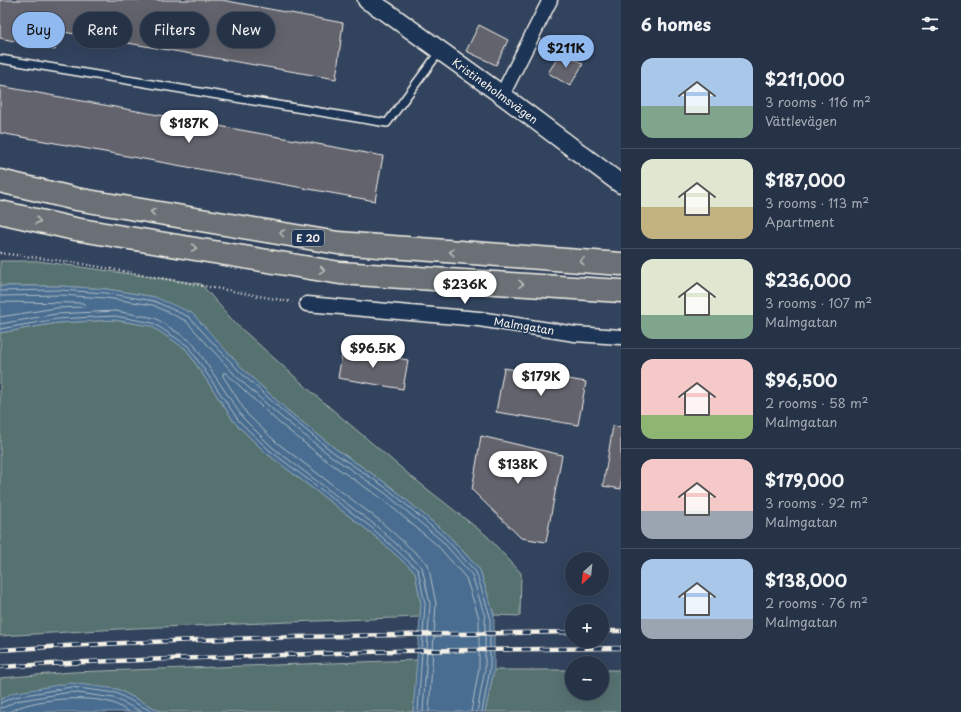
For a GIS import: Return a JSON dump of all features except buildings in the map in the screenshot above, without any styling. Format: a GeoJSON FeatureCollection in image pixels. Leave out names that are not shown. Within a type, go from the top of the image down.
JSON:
{"type":"FeatureCollection","features":[{"type":"Feature","properties":{"kind":"highway","name":"E 20"},"geometry":{"type":"LineString","coordinates":[[0,181],[76,199],[338,243],[621,264]]}},
{"type":"Feature","properties":{"kind":"highway"},"geometry":{"type":"LineString","coordinates":[[0,212],[75,229],[340,273],[621,291]]}},
{"type":"Feature","properties":{"kind":"street","name":"Kristineholmsvägen"},"geometry":{"type":"LineString","coordinates":[[367,0],[385,11],[502,95],[621,184]]}},
{"type":"Feature","properties":{"kind":"street"},"geometry":{"type":"LineString","coordinates":[[502,95],[550,0]]}},
{"type":"Feature","properties":{"kind":"street","name":"Malmgatan"},"geometry":{"type":"LineString","coordinates":[[307,304],[479,319],[575,334],[621,337]]}},
{"type":"Feature","properties":{"kind":"lane"},"geometry":{"type":"LineString","coordinates":[[0,59],[387,123],[440,51]]}},
{"type":"Feature","properties":{"kind":"path"},"geometry":{"type":"LineString","coordinates":[[0,253],[78,263],[307,304]]}},
{"type":"Feature","properties":{"kind":"green space"},"geometry":{"type":"Polygon","coordinates":[[[0,261],[38,261],[201,284],[235,323],[314,394],[412,477],[487,536],[521,573],[520,616],[494,615],[480,570],[448,535],[390,486],[336,449],[287,410],[219,345],[155,297],[107,289],[60,286],[0,287],[0,261]]]}},
{"type":"Feature","properties":{"kind":"green space"},"geometry":{"type":"Polygon","coordinates":[[[114,320],[151,326],[186,349],[235,423],[266,453],[370,532],[415,572],[421,604],[420,617],[136,628],[0,636],[0,333],[57,323],[114,320]]]}},
{"type":"Feature","properties":{"kind":"green space"},"geometry":{"type":"Polygon","coordinates":[[[418,660],[413,712],[162,712],[117,689],[0,700],[0,678],[72,672],[418,660]]]}},
{"type":"Feature","properties":{"kind":"green space"},"geometry":{"type":"Polygon","coordinates":[[[494,670],[565,670],[565,700],[609,700],[609,670],[621,670],[621,712],[485,712],[494,670]]]}},
{"type":"Feature","properties":{"kind":"water"},"geometry":{"type":"Polygon","coordinates":[[[60,286],[107,289],[155,297],[192,313],[244,370],[287,410],[336,449],[390,486],[448,535],[480,570],[494,615],[494,670],[485,712],[413,712],[421,604],[415,572],[370,532],[266,453],[235,423],[186,349],[151,326],[114,320],[57,323],[0,333],[0,287],[60,286]]]}},
{"type":"Feature","properties":{"kind":"water"},"geometry":{"type":"Polygon","coordinates":[[[70,683],[117,689],[162,712],[0,712],[0,700],[12,693],[70,683]]]}},
{"type":"Feature","properties":{"kind":"railway"},"geometry":{"type":"LineString","coordinates":[[609,631],[621,631]]}},
{"type":"Feature","properties":{"kind":"railway"},"geometry":{"type":"LineString","coordinates":[[0,650],[214,639],[565,632]]}},
{"type":"Feature","properties":{"kind":"railway"},"geometry":{"type":"LineString","coordinates":[[0,667],[86,662],[394,651],[621,648]]}}]}
